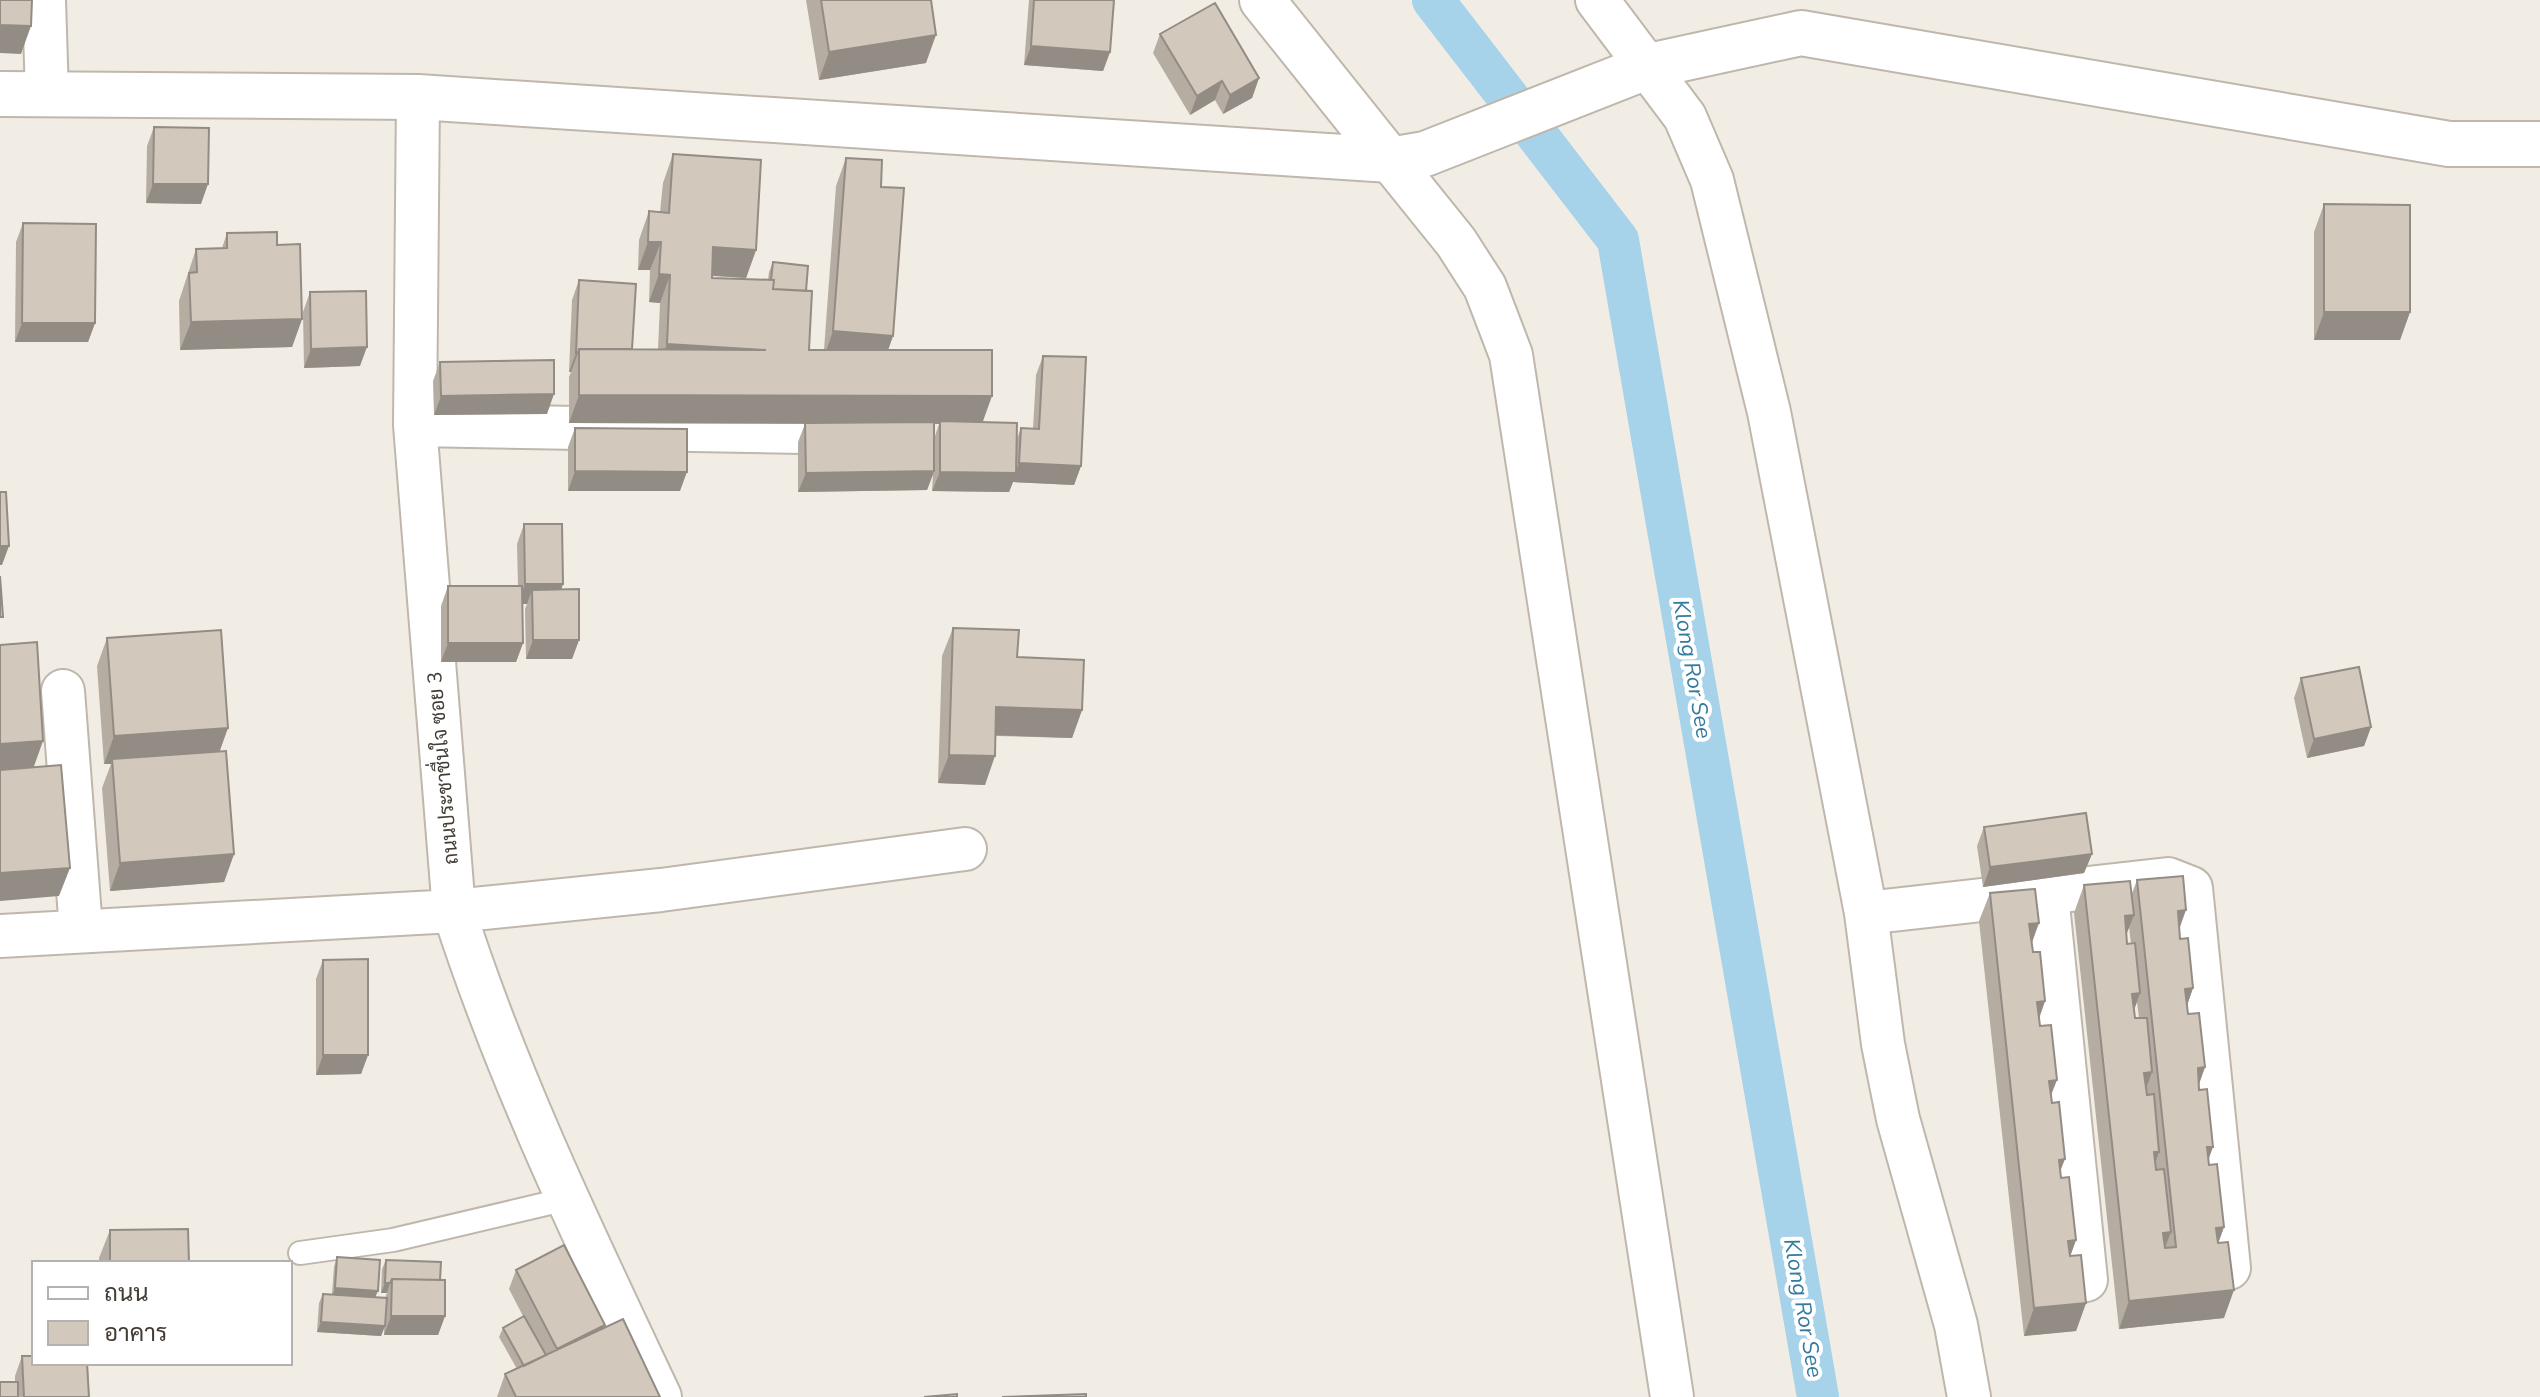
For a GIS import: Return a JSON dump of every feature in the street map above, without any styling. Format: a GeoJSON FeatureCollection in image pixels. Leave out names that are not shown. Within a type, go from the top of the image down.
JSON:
{"type":"FeatureCollection","features":[{"type":"Feature","properties":{"kind":"street"},"geometry":{"type":"LineString","coordinates":[[44,0],[47,95]]}},
{"type":"Feature","properties":{"kind":"street"},"geometry":{"type":"LineString","coordinates":[[1262,0],[1408,157],[1485,287],[1511,355],[1672,1397]]}},
{"type":"Feature","properties":{"kind":"street"},"geometry":{"type":"LineString","coordinates":[[1597,0],[1636,72],[1685,117],[1712,180],[1769,412],[1866,913],[1883,1044],[1898,1119],[1956,1325],[1969,1397]]}},
{"type":"Feature","properties":{"kind":"street"},"geometry":{"type":"LineString","coordinates":[[0,94],[418,97],[1408,157],[1636,72],[1801,33],[2449,144],[2540,144]]}},
{"type":"Feature","properties":{"kind":"street","name":"ถนนประชาชื่นใจ ซอย 3"},"geometry":{"type":"LineString","coordinates":[[418,97],[415,425],[454,911],[476,979],[567,1199],[660,1397]]}},
{"type":"Feature","properties":{"kind":"street"},"geometry":{"type":"LineString","coordinates":[[415,425],[892,434]]}},
{"type":"Feature","properties":{"kind":"street"},"geometry":{"type":"LineString","coordinates":[[63,691],[81,930]]}},
{"type":"Feature","properties":{"kind":"street"},"geometry":{"type":"LineString","coordinates":[[0,936],[454,911],[661,890],[965,849]]}},
{"type":"Feature","properties":{"kind":"street"},"geometry":{"type":"LineString","coordinates":[[1866,913],[2168,879],[2185,883],[2194,894],[2229,1268]]}},
{"type":"Feature","properties":{"kind":"street"},"geometry":{"type":"LineString","coordinates":[[2047,895],[2086,1280]]}},
{"type":"Feature","properties":{"kind":"lane"},"geometry":{"type":"LineString","coordinates":[[300,1253],[393,1240],[567,1199]]}},
{"type":"Feature","properties":{"kind":"building"},"geometry":{"type":"Polygon","coordinates":[[[0,0],[32,0],[31,26],[0,25],[0,0]]]}},
{"type":"Feature","properties":{"kind":"building"},"geometry":{"type":"Polygon","coordinates":[[[821,0],[931,0],[936,35],[829,52],[821,0]]]}},
{"type":"Feature","properties":{"kind":"building"},"geometry":{"type":"Polygon","coordinates":[[[1034,0],[1114,0],[1110,52],[1031,46],[1034,0]]]}},
{"type":"Feature","properties":{"kind":"building"},"geometry":{"type":"Polygon","coordinates":[[[1215,3],[1259,78],[1230,95],[1222,81],[1197,96],[1160,34],[1215,3]]]}},
{"type":"Feature","properties":{"kind":"building"},"geometry":{"type":"Polygon","coordinates":[[[154,127],[209,128],[208,184],[153,184],[154,127]]]}},
{"type":"Feature","properties":{"kind":"building"},"geometry":{"type":"Polygon","coordinates":[[[673,154],[761,160],[756,250],[713,247],[712,278],[774,280],[773,289],[812,291],[809,350],[992,350],[992,396],[579,395],[579,349],[766,350],[667,344],[670,275],[659,274],[661,242],[648,242],[649,211],[669,213],[673,154]]]}},
{"type":"Feature","properties":{"kind":"building"},"geometry":{"type":"Polygon","coordinates":[[[846,158],[882,160],[881,187],[904,188],[893,336],[833,331],[846,158]]]}},
{"type":"Feature","properties":{"kind":"building"},"geometry":{"type":"Polygon","coordinates":[[[2324,204],[2410,205],[2410,312],[2324,312],[2324,204]]]}},
{"type":"Feature","properties":{"kind":"building"},"geometry":{"type":"Polygon","coordinates":[[[23,223],[96,224],[95,323],[22,323],[23,223]]]}},
{"type":"Feature","properties":{"kind":"building"},"geometry":{"type":"Polygon","coordinates":[[[277,232],[277,245],[300,244],[302,319],[191,322],[189,273],[197,272],[196,249],[227,248],[227,233],[277,232]]]}},
{"type":"Feature","properties":{"kind":"building"},"geometry":{"type":"Polygon","coordinates":[[[773,262],[808,266],[806,291],[773,289],[773,262]]]}},
{"type":"Feature","properties":{"kind":"building"},"geometry":{"type":"Polygon","coordinates":[[[579,280],[636,284],[632,349],[579,349],[576,353],[579,280]]]}},
{"type":"Feature","properties":{"kind":"building"},"geometry":{"type":"Polygon","coordinates":[[[366,291],[367,347],[311,349],[310,292],[366,291]]]}},
{"type":"Feature","properties":{"kind":"building"},"geometry":{"type":"Polygon","coordinates":[[[1043,356],[1086,357],[1081,466],[1019,463],[1021,428],[1039,429],[1043,356]]]}},
{"type":"Feature","properties":{"kind":"building"},"geometry":{"type":"Polygon","coordinates":[[[554,360],[554,394],[441,396],[440,362],[554,360]]]}},
{"type":"Feature","properties":{"kind":"building"},"geometry":{"type":"Polygon","coordinates":[[[940,421],[1017,423],[1016,473],[940,472],[940,421]]]}},
{"type":"Feature","properties":{"kind":"building"},"geometry":{"type":"Polygon","coordinates":[[[934,422],[934,471],[806,473],[805,423],[934,422]]]}},
{"type":"Feature","properties":{"kind":"building"},"geometry":{"type":"Polygon","coordinates":[[[575,428],[687,429],[687,472],[575,471],[575,428]]]}},
{"type":"Feature","properties":{"kind":"building"},"geometry":{"type":"Polygon","coordinates":[[[0,492],[6,492],[9,546],[0,546],[0,492]]]}},
{"type":"Feature","properties":{"kind":"building"},"geometry":{"type":"Polygon","coordinates":[[[524,524],[562,524],[563,584],[525,584],[524,524]]]}},
{"type":"Feature","properties":{"kind":"building"},"geometry":{"type":"Polygon","coordinates":[[[0,576],[3,617],[0,617],[0,576]]]}},
{"type":"Feature","properties":{"kind":"building"},"geometry":{"type":"Polygon","coordinates":[[[448,586],[522,586],[523,643],[448,643],[448,586]]]}},
{"type":"Feature","properties":{"kind":"building"},"geometry":{"type":"Polygon","coordinates":[[[579,589],[579,640],[533,640],[532,590],[579,589]]]}},
{"type":"Feature","properties":{"kind":"building"},"geometry":{"type":"Polygon","coordinates":[[[953,628],[1019,630],[1017,657],[1084,660],[1082,710],[996,707],[995,756],[949,755],[953,628]]]}},
{"type":"Feature","properties":{"kind":"building"},"geometry":{"type":"Polygon","coordinates":[[[221,630],[228,728],[114,736],[107,638],[221,630]]]}},
{"type":"Feature","properties":{"kind":"building"},"geometry":{"type":"Polygon","coordinates":[[[37,642],[43,741],[0,744],[0,645],[37,642]]]}},
{"type":"Feature","properties":{"kind":"building"},"geometry":{"type":"Polygon","coordinates":[[[2359,667],[2371,727],[2314,739],[2301,678],[2359,667]]]}},
{"type":"Feature","properties":{"kind":"building"},"geometry":{"type":"Polygon","coordinates":[[[226,751],[234,854],[120,863],[112,759],[226,751]]]}},
{"type":"Feature","properties":{"kind":"building"},"geometry":{"type":"Polygon","coordinates":[[[61,765],[70,868],[0,873],[0,770],[61,765]]]}},
{"type":"Feature","properties":{"kind":"building"},"geometry":{"type":"Polygon","coordinates":[[[2086,813],[2092,854],[1990,867],[1984,827],[2086,813]]]}},
{"type":"Feature","properties":{"kind":"building"},"geometry":{"type":"Polygon","coordinates":[[[2183,876],[2186,910],[2178,911],[2180,939],[2188,938],[2193,988],[2185,989],[2188,1014],[2199,1013],[2205,1067],[2198,1068],[2199,1090],[2207,1089],[2213,1147],[2207,1147],[2209,1165],[2217,1164],[2224,1227],[2216,1228],[2218,1243],[2228,1242],[2234,1290],[2129,1301],[2084,885],[2130,881],[2134,915],[2125,916],[2127,944],[2135,943],[2140,993],[2132,994],[2135,1018],[2147,1018],[2152,1072],[2144,1073],[2147,1095],[2154,1094],[2159,1152],[2154,1152],[2156,1170],[2164,1169],[2171,1232],[2163,1233],[2165,1248],[2176,1247],[2137,880],[2183,876]]]}},
{"type":"Feature","properties":{"kind":"building"},"geometry":{"type":"Polygon","coordinates":[[[2035,889],[2039,923],[2029,924],[2033,952],[2040,952],[2045,1001],[2037,1002],[2040,1026],[2051,1025],[2057,1080],[2049,1081],[2052,1103],[2059,1102],[2065,1159],[2059,1160],[2061,1178],[2069,1177],[2076,1240],[2068,1241],[2070,1256],[2081,1255],[2086,1303],[2034,1308],[1990,893],[2035,889]]]}},
{"type":"Feature","properties":{"kind":"building"},"geometry":{"type":"Polygon","coordinates":[[[368,959],[368,1055],[323,1055],[323,960],[368,959]]]}},
{"type":"Feature","properties":{"kind":"building"},"geometry":{"type":"Polygon","coordinates":[[[188,1229],[189,1261],[110,1261],[110,1230],[188,1229]]]}},
{"type":"Feature","properties":{"kind":"building"},"geometry":{"type":"Polygon","coordinates":[[[564,1245],[605,1325],[557,1349],[516,1270],[564,1245]]]}},
{"type":"Feature","properties":{"kind":"building"},"geometry":{"type":"Polygon","coordinates":[[[337,1257],[380,1260],[378,1291],[335,1288],[337,1257]]]}},
{"type":"Feature","properties":{"kind":"building"},"geometry":{"type":"Polygon","coordinates":[[[386,1260],[441,1262],[440,1280],[392,1279],[390,1283],[385,1283],[386,1260]]]}},
{"type":"Feature","properties":{"kind":"building"},"geometry":{"type":"Polygon","coordinates":[[[392,1279],[445,1280],[445,1316],[391,1316],[392,1279]]]}},
{"type":"Feature","properties":{"kind":"building"},"geometry":{"type":"Polygon","coordinates":[[[323,1294],[387,1298],[385,1326],[321,1322],[323,1294]]]}},
{"type":"Feature","properties":{"kind":"building"},"geometry":{"type":"Polygon","coordinates":[[[524,1316],[546,1355],[524,1366],[503,1328],[524,1316]]]}},
{"type":"Feature","properties":{"kind":"building"},"geometry":{"type":"Polygon","coordinates":[[[623,1319],[660,1397],[516,1397],[505,1374],[623,1319]]]}},
{"type":"Feature","properties":{"kind":"building"},"geometry":{"type":"Polygon","coordinates":[[[22,1356],[32,1356],[32,1365],[87,1365],[89,1397],[24,1397],[22,1356]]]}},
{"type":"Feature","properties":{"kind":"building"},"geometry":{"type":"Polygon","coordinates":[[[0,1382],[18,1382],[18,1397],[0,1397],[0,1382]]]}},
{"type":"Feature","properties":{"kind":"building"},"geometry":{"type":"Polygon","coordinates":[[[957,1394],[957,1397],[924,1397],[957,1394]]]}},
{"type":"Feature","properties":{"kind":"building"},"geometry":{"type":"Polygon","coordinates":[[[1086,1394],[1086,1397],[1002,1397],[1086,1394]]]}},
{"type":"Feature","properties":{"kind":"waterway","name":"Klong Ror See"},"geometry":{"type":"LineString","coordinates":[[1433,0],[1618,240],[1818,1397]]}}]}
